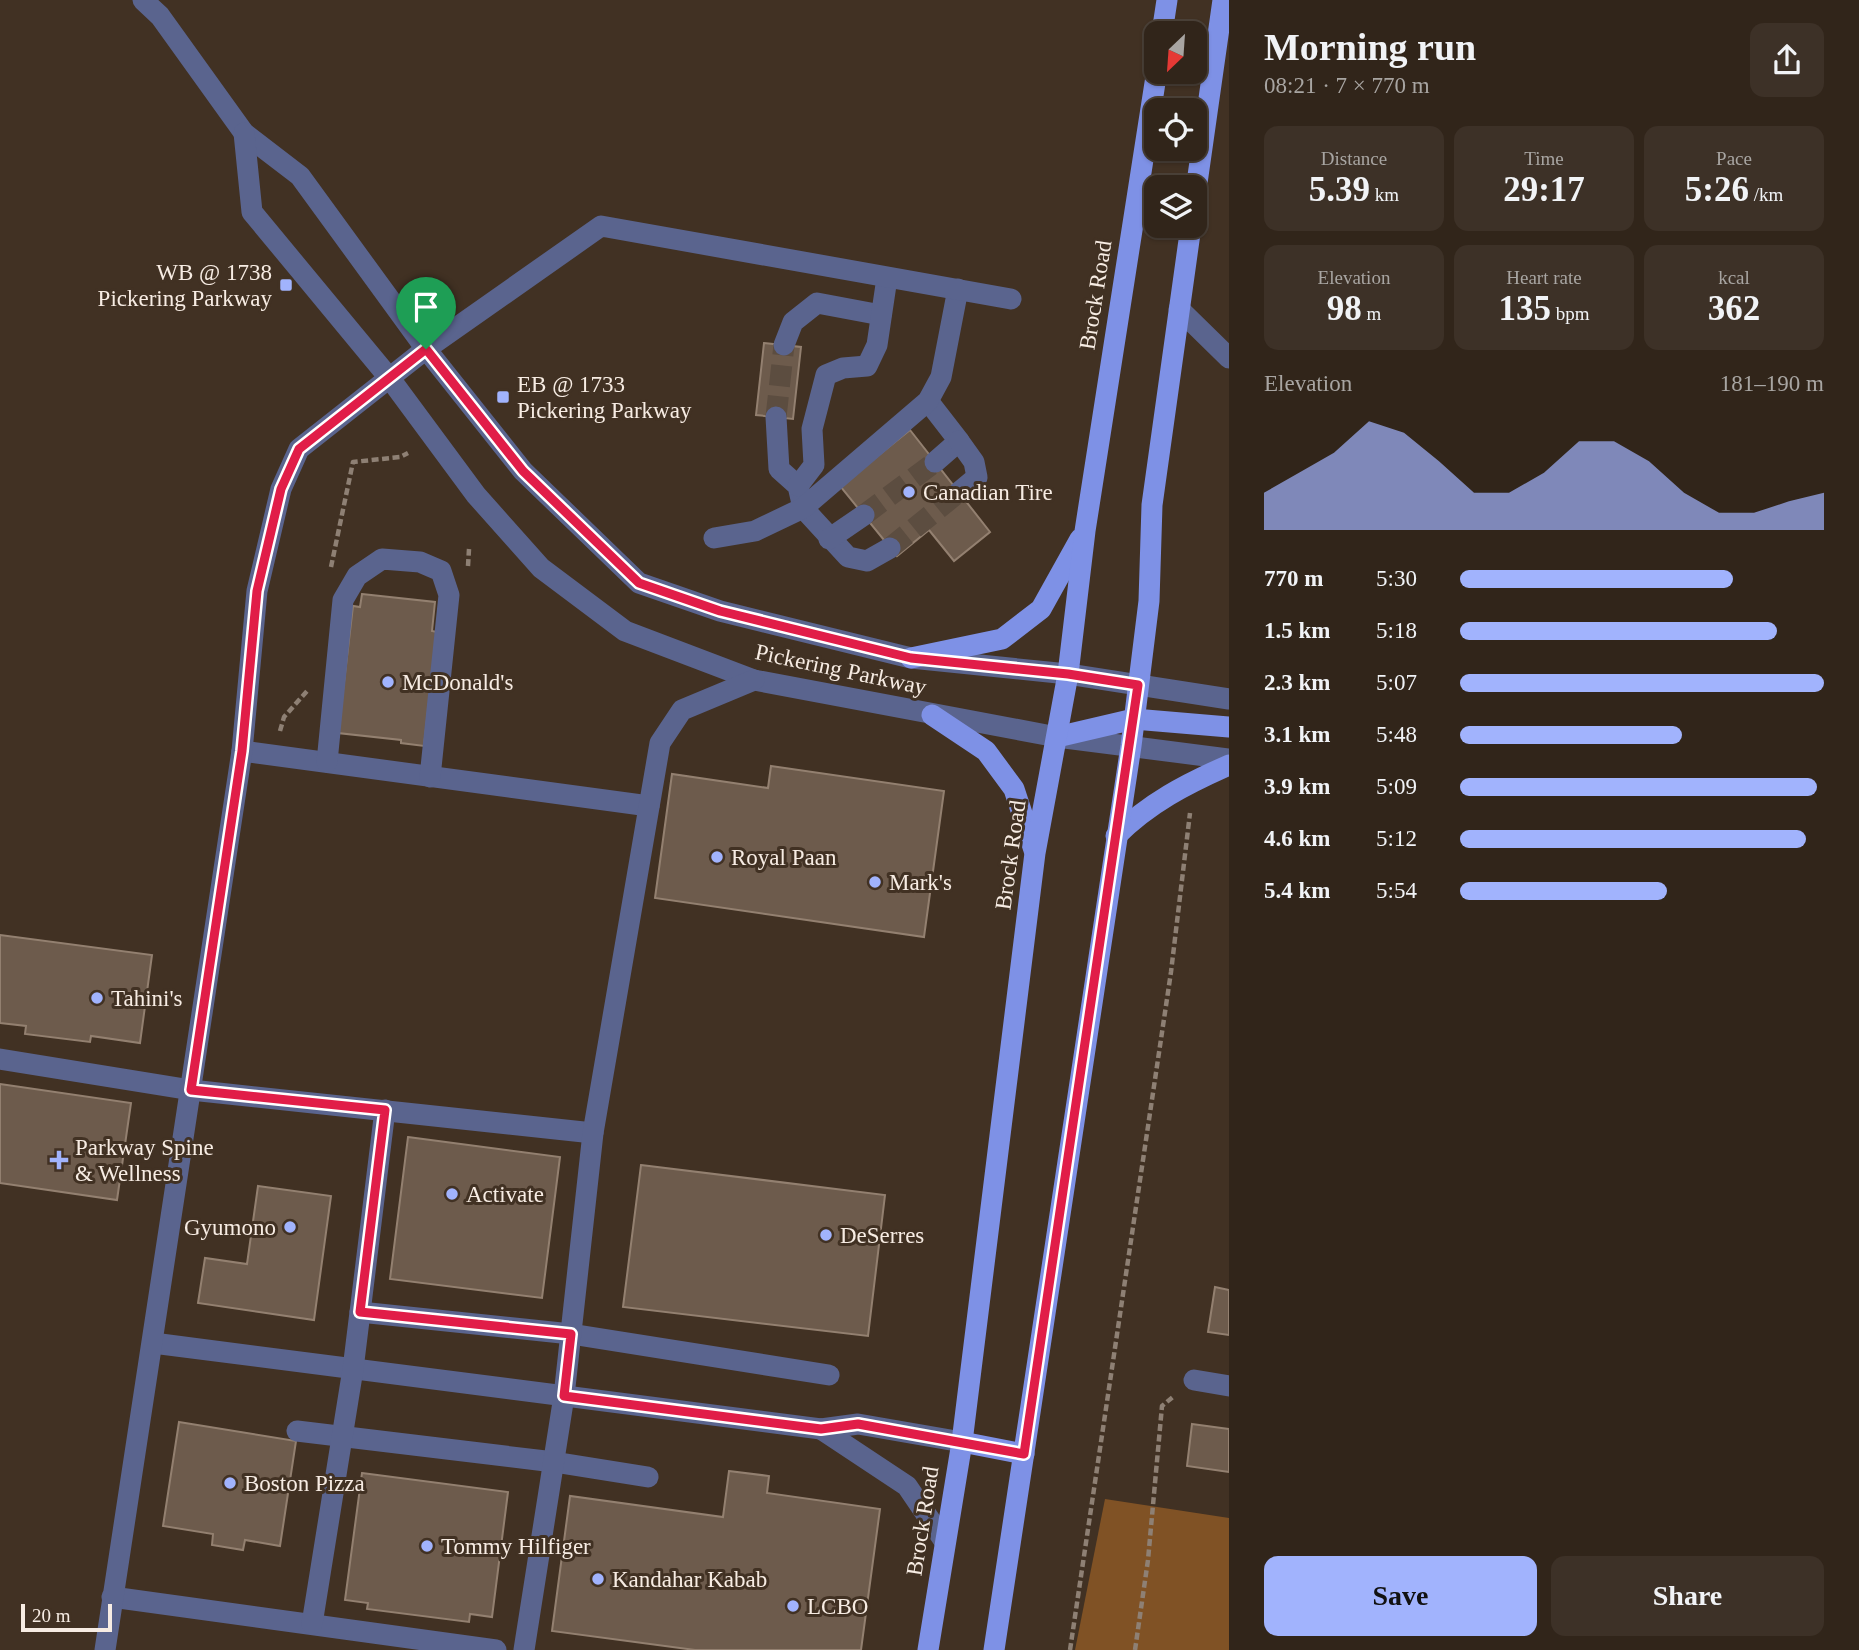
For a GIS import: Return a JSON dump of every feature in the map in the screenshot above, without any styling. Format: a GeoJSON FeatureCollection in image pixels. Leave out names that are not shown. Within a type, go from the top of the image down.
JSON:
{"type":"FeatureCollection","features":[{"type":"Feature","properties":{"kind":"main road"},"geometry":{"type":"LineString","coordinates":[[1164,21],[1167,0]]}},
{"type":"Feature","properties":{"kind":"main road"},"geometry":{"type":"LineString","coordinates":[[1198,175],[1223,0]]}},
{"type":"Feature","properties":{"kind":"main road","name":"Brock Road"},"geometry":{"type":"LineString","coordinates":[[928,1650],[962,1443],[1035,853],[1068,674],[1085,531],[1155,84]]}},
{"type":"Feature","properties":{"kind":"main road"},"geometry":{"type":"LineString","coordinates":[[994,1650],[1131,746],[1149,601],[1152,505],[1189,238]]}},
{"type":"Feature","properties":{"kind":"main road"},"geometry":{"type":"LineString","coordinates":[[911,658],[1002,639],[1041,610],[1085,531]]}},
{"type":"Feature","properties":{"kind":"main road"},"geometry":{"type":"LineString","coordinates":[[932,715],[986,751],[1014,789],[1035,853]]}},
{"type":"Feature","properties":{"kind":"main road"},"geometry":{"type":"LineString","coordinates":[[1057,737],[1134,719],[1229,727]]}},
{"type":"Feature","properties":{"kind":"main road"},"geometry":{"type":"LineString","coordinates":[[1116,836],[1136,816],[1177,788],[1229,765]]}},
{"type":"Feature","properties":{"kind":"main road"},"geometry":{"type":"LineString","coordinates":[[962,1443],[1024,1454]]}},
{"type":"Feature","properties":{"kind":"street","name":"Pickering Parkway"},"geometry":{"type":"LineString","coordinates":[[143,0],[160,16],[244,133],[300,176],[426,349],[523,471],[639,583],[720,611],[911,658],[1068,674],[1229,699]]}},
{"type":"Feature","properties":{"kind":"street","name":"Pickering Parkway"},"geometry":{"type":"LineString","coordinates":[[244,133],[252,212],[391,380],[476,495],[541,568],[625,631],[754,680],[1057,737],[1229,758]]}},
{"type":"Feature","properties":{"kind":"street"},"geometry":{"type":"LineString","coordinates":[[106,1650],[242,751],[257,591],[281,489],[299,449],[391,380],[426,349],[601,226],[1011,299]]}},
{"type":"Feature","properties":{"kind":"street"},"geometry":{"type":"LineString","coordinates":[[798,486],[814,465],[812,429],[826,375],[867,366],[877,345],[887,278]]}},
{"type":"Feature","properties":{"kind":"street"},"geometry":{"type":"LineString","coordinates":[[714,538],[755,531],[803,508],[928,401],[941,377],[958,289]]}},
{"type":"Feature","properties":{"kind":"street"},"geometry":{"type":"LineString","coordinates":[[784,345],[793,322],[817,303],[881,315]]}},
{"type":"Feature","properties":{"kind":"street"},"geometry":{"type":"LineString","coordinates":[[1179,309],[1229,358]]}},
{"type":"Feature","properties":{"kind":"street"},"geometry":{"type":"LineString","coordinates":[[928,401],[974,462],[977,477],[959,492]]}},
{"type":"Feature","properties":{"kind":"street"},"geometry":{"type":"LineString","coordinates":[[776,417],[779,469],[798,486],[803,508],[829,539],[848,557],[867,561],[890,548]]}},
{"type":"Feature","properties":{"kind":"street"},"geometry":{"type":"LineString","coordinates":[[935,462],[960,441]]}},
{"type":"Feature","properties":{"kind":"street"},"geometry":{"type":"LineString","coordinates":[[829,539],[864,515]]}},
{"type":"Feature","properties":{"kind":"street"},"geometry":{"type":"LineString","coordinates":[[327,762],[343,600],[357,576],[382,559],[420,562],[441,571],[449,595],[430,777]]}},
{"type":"Feature","properties":{"kind":"street"},"geometry":{"type":"LineString","coordinates":[[524,1650],[564,1396],[593,1133],[660,743],[682,710],[754,680]]}},
{"type":"Feature","properties":{"kind":"street"},"geometry":{"type":"LineString","coordinates":[[242,751],[649,806]]}},
{"type":"Feature","properties":{"kind":"street"},"geometry":{"type":"LineString","coordinates":[[0,1059],[191,1090],[593,1133]]}},
{"type":"Feature","properties":{"kind":"street"},"geometry":{"type":"LineString","coordinates":[[312,1624],[353,1369],[385,1110]]}},
{"type":"Feature","properties":{"kind":"street"},"geometry":{"type":"LineString","coordinates":[[360,1312],[571,1334],[829,1375]]}},
{"type":"Feature","properties":{"kind":"street"},"geometry":{"type":"LineString","coordinates":[[153,1343],[821,1429],[858,1424],[962,1443]]}},
{"type":"Feature","properties":{"kind":"street"},"geometry":{"type":"LineString","coordinates":[[1195,1380],[1229,1386]]}},
{"type":"Feature","properties":{"kind":"street"},"geometry":{"type":"LineString","coordinates":[[821,1429],[907,1486],[945,1542]]}},
{"type":"Feature","properties":{"kind":"street"},"geometry":{"type":"LineString","coordinates":[[297,1431],[554,1462],[648,1477]]}},
{"type":"Feature","properties":{"kind":"street"},"geometry":{"type":"LineString","coordinates":[[112,1597],[496,1650]]}},
{"type":"Feature","properties":{"kind":"path"},"geometry":{"type":"LineString","coordinates":[[1070,1650],[1171,972],[1190,813],[1188,809]]}},
{"type":"Feature","properties":{"kind":"path"},"geometry":{"type":"LineString","coordinates":[[1135,1650],[1148,1560],[1161,1406],[1195,1380]]}},
{"type":"Feature","properties":{"kind":"shaded area"},"geometry":{"type":"Polygon","coordinates":[[[1105,1499],[1229,1518],[1229,1650],[1075,1650],[1105,1499]]]}},
{"type":"Feature","properties":{"kind":"building"},"geometry":{"type":"Polygon","coordinates":[[[764,343],[801,347],[793,419],[756,415],[764,343]]]}},
{"type":"Feature","properties":{"kind":"building"},"geometry":{"type":"Polygon","coordinates":[[[910,430],[990,532],[954,561],[929,530],[897,556],[840,486],[910,430]]]}},
{"type":"Feature","properties":{"kind":"building","name":"McDonald's"},"geometry":{"type":"Polygon","coordinates":[[[362,594],[435,602],[432,631],[437,632],[424,746],[401,743],[401,740],[338,733],[353,606],[360,607],[362,594]]]}},
{"type":"Feature","properties":{"kind":"building"},"geometry":{"type":"Polygon","coordinates":[[[771,766],[944,791],[924,937],[655,898],[672,774],[768,788],[771,766]]]}},
{"type":"Feature","properties":{"kind":"building"},"geometry":{"type":"Polygon","coordinates":[[[0,935],[152,955],[140,1043],[91,1036],[90,1042],[25,1034],[26,1026],[0,1023],[0,935]]]}},
{"type":"Feature","properties":{"kind":"building"},"geometry":{"type":"Polygon","coordinates":[[[0,1084],[131,1103],[117,1200],[0,1183],[0,1084]]]}},
{"type":"Feature","properties":{"kind":"building"},"geometry":{"type":"Polygon","coordinates":[[[408,1137],[560,1157],[542,1298],[390,1279],[408,1137]]]}},
{"type":"Feature","properties":{"kind":"building"},"geometry":{"type":"Polygon","coordinates":[[[641,1165],[885,1195],[868,1336],[623,1307],[641,1165]]]}},
{"type":"Feature","properties":{"kind":"building","name":"Gyumono"},"geometry":{"type":"Polygon","coordinates":[[[258,1186],[331,1196],[314,1320],[198,1303],[205,1258],[247,1264],[258,1186]]]}},
{"type":"Feature","properties":{"kind":"building"},"geometry":{"type":"Polygon","coordinates":[[[1215,1287],[1229,1290],[1229,1335],[1208,1332],[1215,1287]]]}},
{"type":"Feature","properties":{"kind":"building","name":"Boston Pizza"},"geometry":{"type":"Polygon","coordinates":[[[179,1422],[296,1441],[280,1546],[245,1540],[243,1550],[212,1545],[213,1534],[163,1526],[179,1422]]]}},
{"type":"Feature","properties":{"kind":"building"},"geometry":{"type":"Polygon","coordinates":[[[1192,1424],[1229,1429],[1229,1472],[1187,1466],[1192,1424]]]}},
{"type":"Feature","properties":{"kind":"building"},"geometry":{"type":"Polygon","coordinates":[[[729,1471],[769,1476],[767,1493],[880,1509],[861,1650],[695,1650],[552,1631],[570,1496],[723,1517],[729,1471]]]}},
{"type":"Feature","properties":{"kind":"building","name":"Tommy Hilfiger"},"geometry":{"type":"Polygon","coordinates":[[[362,1473],[508,1492],[492,1617],[470,1614],[469,1622],[367,1609],[368,1603],[345,1600],[362,1473]]]}},
{"type":"Feature","properties":{"kind":"tunnel"},"geometry":{"type":"LineString","coordinates":[[776,417],[784,345]]}},
{"type":"Feature","properties":{"kind":"tunnel"},"geometry":{"type":"LineString","coordinates":[[864,515],[935,462]]}},
{"type":"Feature","properties":{"kind":"tunnel"},"geometry":{"type":"LineString","coordinates":[[890,548],[959,492]]}},
{"type":"Feature","properties":{"kind":"place","name":"WB @ 1738 Pickering Parkway"},"geometry":{"type":"Point","coordinates":[286,285]}},
{"type":"Feature","properties":{"kind":"place","name":"EB @ 1733 Pickering Parkway"},"geometry":{"type":"Point","coordinates":[503,397]}},
{"type":"Feature","properties":{"kind":"place","name":"Canadian Tire"},"geometry":{"type":"Point","coordinates":[909,492]}},
{"type":"Feature","properties":{"kind":"place","name":"McDonald's"},"geometry":{"type":"Point","coordinates":[388,682]}},
{"type":"Feature","properties":{"kind":"place","name":"Royal Paan"},"geometry":{"type":"Point","coordinates":[717,857]}},
{"type":"Feature","properties":{"kind":"place","name":"Mark's"},"geometry":{"type":"Point","coordinates":[875,882]}},
{"type":"Feature","properties":{"kind":"place","name":"Tahini's"},"geometry":{"type":"Point","coordinates":[97,998]}},
{"type":"Feature","properties":{"kind":"place","name":"Parkway Spine & Wellness"},"geometry":{"type":"Point","coordinates":[59,1160]}},
{"type":"Feature","properties":{"kind":"place","name":"Activate"},"geometry":{"type":"Point","coordinates":[452,1194]}},
{"type":"Feature","properties":{"kind":"place","name":"Gyumono"},"geometry":{"type":"Point","coordinates":[290,1227]}},
{"type":"Feature","properties":{"kind":"place","name":"DeSerres"},"geometry":{"type":"Point","coordinates":[826,1235]}},
{"type":"Feature","properties":{"kind":"place","name":"Boston Pizza"},"geometry":{"type":"Point","coordinates":[230,1483]}},
{"type":"Feature","properties":{"kind":"place","name":"Tommy Hilfiger"},"geometry":{"type":"Point","coordinates":[427,1546]}},
{"type":"Feature","properties":{"kind":"place","name":"Kandahar Kabab"},"geometry":{"type":"Point","coordinates":[598,1579]}},
{"type":"Feature","properties":{"kind":"place","name":"LCBO"},"geometry":{"type":"Point","coordinates":[793,1606]}},
{"type":"Feature","properties":{"kind":"route"},"geometry":{"type":"LineString","coordinates":[[426,349],[523,471],[639,583],[720,611],[911,658],[1068,674],[1138,685],[1024,1454],[858,1424],[821,1429],[564,1396],[571,1334],[360,1312],[385,1110],[191,1090],[242,751],[257,591],[281,489],[299,449],[391,380],[426,349]]}}]}
